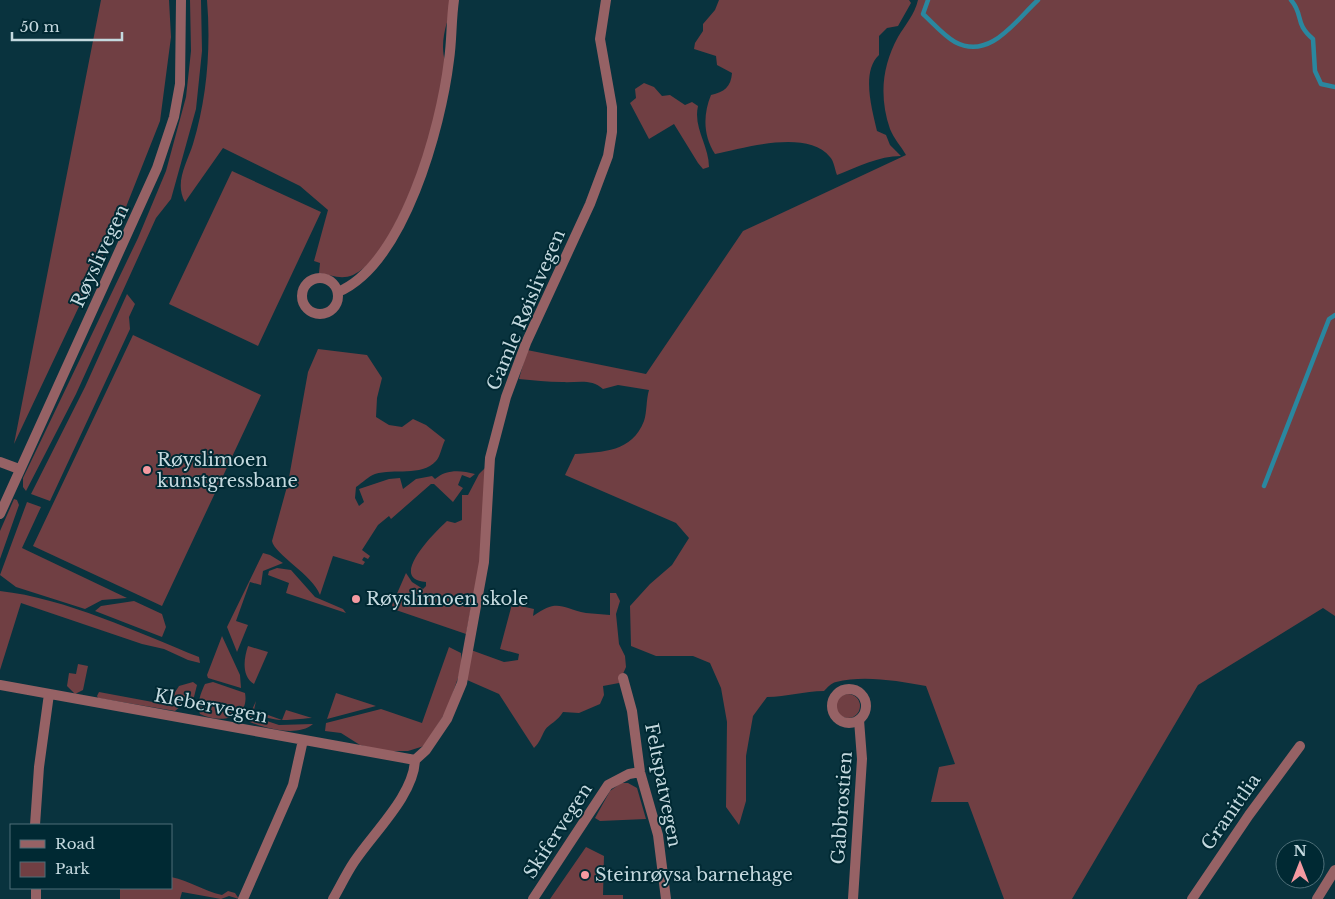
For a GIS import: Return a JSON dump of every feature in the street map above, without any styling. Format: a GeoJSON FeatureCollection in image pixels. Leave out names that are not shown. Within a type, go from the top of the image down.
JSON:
{"type":"FeatureCollection","features":[{"type":"Feature","properties":{"kind":"street","name":"Røyslivegen"},"geometry":{"type":"LineString","coordinates":[[0,514],[19,468],[157,168],[174,117],[180,84],[181,0]]}},
{"type":"Feature","properties":{"kind":"street"},"geometry":{"type":"LineString","coordinates":[[338,292],[351,286],[393,237],[421,178],[445,90],[454,0]]}},
{"type":"Feature","properties":{"kind":"street","name":"Gamle Røislivegen"},"geometry":{"type":"LineString","coordinates":[[333,899],[354,862],[409,785],[415,770],[415,760],[426,750],[447,719],[462,683],[484,562],[490,458],[506,397],[526,343],[590,204],[608,156],[612,132],[612,107],[600,39],[606,0]]}},
{"type":"Feature","properties":{"kind":"street"},"geometry":{"type":"LineString","coordinates":[[0,462],[19,468]]}},
{"type":"Feature","properties":{"kind":"street","name":"Feltspatvegen"},"geometry":{"type":"LineString","coordinates":[[623,678],[632,711],[640,772],[658,835],[666,899]]}},
{"type":"Feature","properties":{"kind":"street","name":"Klebervegen"},"geometry":{"type":"LineString","coordinates":[[0,685],[415,760]]}},
{"type":"Feature","properties":{"kind":"street"},"geometry":{"type":"LineString","coordinates":[[35,824],[36,792],[49,694]]}},
{"type":"Feature","properties":{"kind":"street","name":"Gabbrostien"},"geometry":{"type":"LineString","coordinates":[[853,899],[862,759],[859,720]]}},
{"type":"Feature","properties":{"kind":"street"},"geometry":{"type":"LineString","coordinates":[[243,899],[293,785],[302,740]]}},
{"type":"Feature","properties":{"kind":"street","name":"Granittlia"},"geometry":{"type":"LineString","coordinates":[[1192,899],[1248,815],[1300,746]]}},
{"type":"Feature","properties":{"kind":"street","name":"Skifervegen"},"geometry":{"type":"LineString","coordinates":[[533,899],[608,785],[629,774],[640,772]]}},
{"type":"Feature","properties":{"kind":"street"},"geometry":{"type":"LineString","coordinates":[[1318,899],[1335,871]]}},
{"type":"Feature","properties":{"kind":"green space"},"geometry":{"type":"Polygon","coordinates":[[[101,0],[169,0],[171,37],[160,121],[126,207],[14,444],[101,0]]]}},
{"type":"Feature","properties":{"kind":"green space"},"geometry":{"type":"Polygon","coordinates":[[[190,0],[201,0],[202,51],[196,109],[171,199],[156,218],[76,394],[26,491],[23,487],[23,478],[138,238],[166,171],[186,97],[191,51],[190,0]]]}},
{"type":"Feature","properties":{"kind":"green space"},"geometry":{"type":"Polygon","coordinates":[[[207,0],[454,0],[444,38],[443,53],[445,61],[438,108],[424,154],[394,227],[368,264],[353,275],[340,277],[319,273],[320,263],[314,261],[328,210],[300,186],[223,148],[185,202],[182,195],[181,180],[198,127],[207,73],[207,0]]]}},
{"type":"Feature","properties":{"kind":"green space"},"geometry":{"type":"Polygon","coordinates":[[[719,0],[909,0],[911,3],[898,26],[887,28],[879,36],[879,55],[870,71],[869,81],[869,91],[877,131],[886,135],[890,145],[901,156],[876,160],[837,175],[830,157],[820,149],[807,144],[775,143],[715,154],[706,132],[708,102],[711,95],[726,88],[732,73],[717,65],[716,56],[694,49],[695,43],[703,31],[703,24],[715,10],[719,0]]]}},
{"type":"Feature","properties":{"kind":"green space"},"geometry":{"type":"Polygon","coordinates":[[[918,0],[1335,0],[1335,616],[1323,608],[1198,685],[1072,899],[1004,899],[968,802],[931,802],[939,767],[955,764],[926,686],[893,681],[858,679],[834,683],[824,691],[767,697],[753,716],[746,756],[746,801],[739,825],[726,807],[727,722],[721,688],[710,663],[693,656],[656,656],[631,646],[630,606],[650,584],[672,565],[689,538],[676,523],[565,475],[575,454],[606,451],[624,445],[632,439],[644,421],[649,390],[618,385],[603,389],[589,382],[551,382],[519,379],[527,350],[646,374],[743,231],[906,155],[890,129],[883,93],[888,59],[918,0]]]}},
{"type":"Feature","properties":{"kind":"green space"},"geometry":{"type":"Polygon","coordinates":[[[644,83],[654,87],[662,96],[670,95],[685,105],[692,102],[698,106],[699,129],[707,151],[709,167],[703,169],[698,163],[674,124],[649,139],[630,103],[636,98],[635,89],[644,83]]]}},
{"type":"Feature","properties":{"kind":"green space"},"geometry":{"type":"Polygon","coordinates":[[[232,171],[321,212],[258,346],[169,304],[232,171]]]}},
{"type":"Feature","properties":{"kind":"green space"},"geometry":{"type":"Polygon","coordinates":[[[127,294],[135,304],[129,317],[130,329],[50,501],[31,494],[85,387],[127,294]]]}},
{"type":"Feature","properties":{"kind":"green space","name":"Røyslimoen kunstgressbane"},"geometry":{"type":"Polygon","coordinates":[[[133,335],[261,395],[162,606],[33,546],[133,335]]]}},
{"type":"Feature","properties":{"kind":"green space"},"geometry":{"type":"Polygon","coordinates":[[[318,349],[367,355],[382,378],[377,398],[376,417],[389,425],[402,427],[413,419],[426,425],[445,440],[436,461],[430,466],[415,471],[382,472],[368,478],[356,487],[355,498],[359,506],[364,502],[359,489],[389,479],[400,478],[403,489],[416,479],[432,476],[435,479],[444,473],[459,471],[475,474],[470,478],[462,475],[458,485],[463,488],[453,502],[434,484],[431,484],[391,519],[389,516],[378,525],[362,550],[370,556],[368,559],[364,557],[362,560],[365,562],[363,565],[333,556],[320,595],[310,580],[279,552],[272,541],[288,483],[308,372],[318,349]]]}},
{"type":"Feature","properties":{"kind":"green space"},"geometry":{"type":"Polygon","coordinates":[[[486,467],[480,561],[466,634],[393,609],[392,605],[406,573],[412,582],[423,589],[426,586],[426,582],[415,579],[411,573],[412,564],[425,544],[447,521],[455,523],[462,520],[462,495],[468,495],[479,474],[486,467]]]}},
{"type":"Feature","properties":{"kind":"green space"},"geometry":{"type":"Polygon","coordinates":[[[14,499],[17,500],[19,505],[0,559],[0,531],[14,499]]]}},
{"type":"Feature","properties":{"kind":"green space"},"geometry":{"type":"Polygon","coordinates":[[[27,502],[41,507],[22,548],[127,598],[102,600],[85,609],[16,587],[0,575],[27,502]]]}},
{"type":"Feature","properties":{"kind":"green space"},"geometry":{"type":"Polygon","coordinates":[[[263,553],[283,563],[263,571],[261,585],[250,582],[236,621],[248,625],[237,652],[227,627],[263,553]]]}},
{"type":"Feature","properties":{"kind":"green space"},"geometry":{"type":"Polygon","coordinates":[[[277,568],[291,570],[315,597],[343,609],[346,613],[286,593],[289,583],[268,575],[269,571],[277,568]]]}},
{"type":"Feature","properties":{"kind":"green space"},"geometry":{"type":"Polygon","coordinates":[[[0,591],[50,601],[127,627],[199,657],[200,663],[188,660],[164,649],[142,644],[21,603],[0,670],[0,591]]]}},
{"type":"Feature","properties":{"kind":"green space"},"geometry":{"type":"Polygon","coordinates":[[[610,593],[616,593],[620,601],[616,614],[619,644],[625,656],[626,667],[619,683],[603,686],[604,695],[600,704],[579,713],[563,712],[545,730],[534,748],[499,694],[467,680],[471,650],[504,662],[518,660],[519,654],[500,649],[512,604],[534,609],[533,616],[541,610],[554,606],[586,613],[610,615],[610,593]]]}},
{"type":"Feature","properties":{"kind":"green space"},"geometry":{"type":"Polygon","coordinates":[[[134,601],[162,614],[166,627],[162,637],[95,611],[101,606],[134,601]]]}},
{"type":"Feature","properties":{"kind":"green space"},"geometry":{"type":"Polygon","coordinates":[[[222,636],[240,675],[241,688],[208,678],[207,675],[222,636]]]}},
{"type":"Feature","properties":{"kind":"green space"},"geometry":{"type":"Polygon","coordinates":[[[248,646],[268,652],[254,684],[245,672],[245,656],[248,646]]]}},
{"type":"Feature","properties":{"kind":"green space"},"geometry":{"type":"Polygon","coordinates":[[[449,647],[461,653],[462,666],[447,710],[424,746],[408,751],[384,751],[360,745],[341,733],[325,731],[326,723],[381,709],[422,723],[449,647]]]}},
{"type":"Feature","properties":{"kind":"green space"},"geometry":{"type":"Polygon","coordinates":[[[78,664],[88,666],[83,690],[75,694],[67,686],[69,673],[76,674],[78,664]]]}},
{"type":"Feature","properties":{"kind":"green space"},"geometry":{"type":"Polygon","coordinates":[[[193,682],[197,685],[193,701],[186,702],[175,711],[98,698],[97,696],[99,692],[158,703],[170,700],[179,686],[193,682]]]}},
{"type":"Feature","properties":{"kind":"green space"},"geometry":{"type":"Polygon","coordinates":[[[213,682],[245,693],[243,709],[238,714],[223,719],[200,714],[199,703],[202,691],[205,684],[213,682]]]}},
{"type":"Feature","properties":{"kind":"green space"},"geometry":{"type":"Polygon","coordinates":[[[336,693],[376,706],[327,719],[336,693]]]}},
{"type":"Feature","properties":{"kind":"green space"},"geometry":{"type":"Polygon","coordinates":[[[848,694],[857,697],[860,706],[857,715],[848,718],[839,715],[836,706],[839,697],[848,694]]]}},
{"type":"Feature","properties":{"kind":"green space"},"geometry":{"type":"Polygon","coordinates":[[[256,701],[254,710],[282,720],[268,718],[251,712],[256,701]]]}},
{"type":"Feature","properties":{"kind":"green space"},"geometry":{"type":"Polygon","coordinates":[[[286,710],[312,718],[294,719],[282,720],[286,710]]]}},
{"type":"Feature","properties":{"kind":"green space"},"geometry":{"type":"Polygon","coordinates":[[[249,715],[279,725],[313,724],[299,730],[282,731],[250,722],[248,720],[249,715]]]}},
{"type":"Feature","properties":{"kind":"green space"},"geometry":{"type":"Polygon","coordinates":[[[621,783],[628,783],[637,788],[646,819],[600,821],[595,818],[610,791],[621,783]]]}},
{"type":"Feature","properties":{"kind":"green space","name":"Steinrøysa barnehage"},"geometry":{"type":"Polygon","coordinates":[[[586,847],[604,856],[603,895],[623,895],[623,899],[550,899],[586,847]]]}},
{"type":"Feature","properties":{"kind":"green space"},"geometry":{"type":"Polygon","coordinates":[[[172,877],[222,895],[228,891],[235,893],[239,899],[229,896],[221,899],[182,892],[180,899],[120,899],[120,889],[172,889],[172,877]]]}},
{"type":"Feature","properties":{"kind":"waterway"},"geometry":{"type":"LineString","coordinates":[[928,0],[923,14],[955,42],[968,46],[980,46],[1001,36],[1038,0]]}},
{"type":"Feature","properties":{"kind":"waterway"},"geometry":{"type":"LineString","coordinates":[[1291,0],[1295,5],[1303,28],[1313,39],[1315,71],[1321,84],[1335,87]]}},
{"type":"Feature","properties":{"kind":"waterway"},"geometry":{"type":"LineString","coordinates":[[1264,486],[1329,319],[1335,315]]}},
{"type":"Feature","properties":{"kind":"place","name":"Røyslimoen kunstgressbane"},"geometry":{"type":"Point","coordinates":[147,470]}},
{"type":"Feature","properties":{"kind":"place","name":"Røyslimoen skole"},"geometry":{"type":"Point","coordinates":[356,599]}},
{"type":"Feature","properties":{"kind":"place","name":"Steinrøysa barnehage"},"geometry":{"type":"Point","coordinates":[585,875]}}]}
